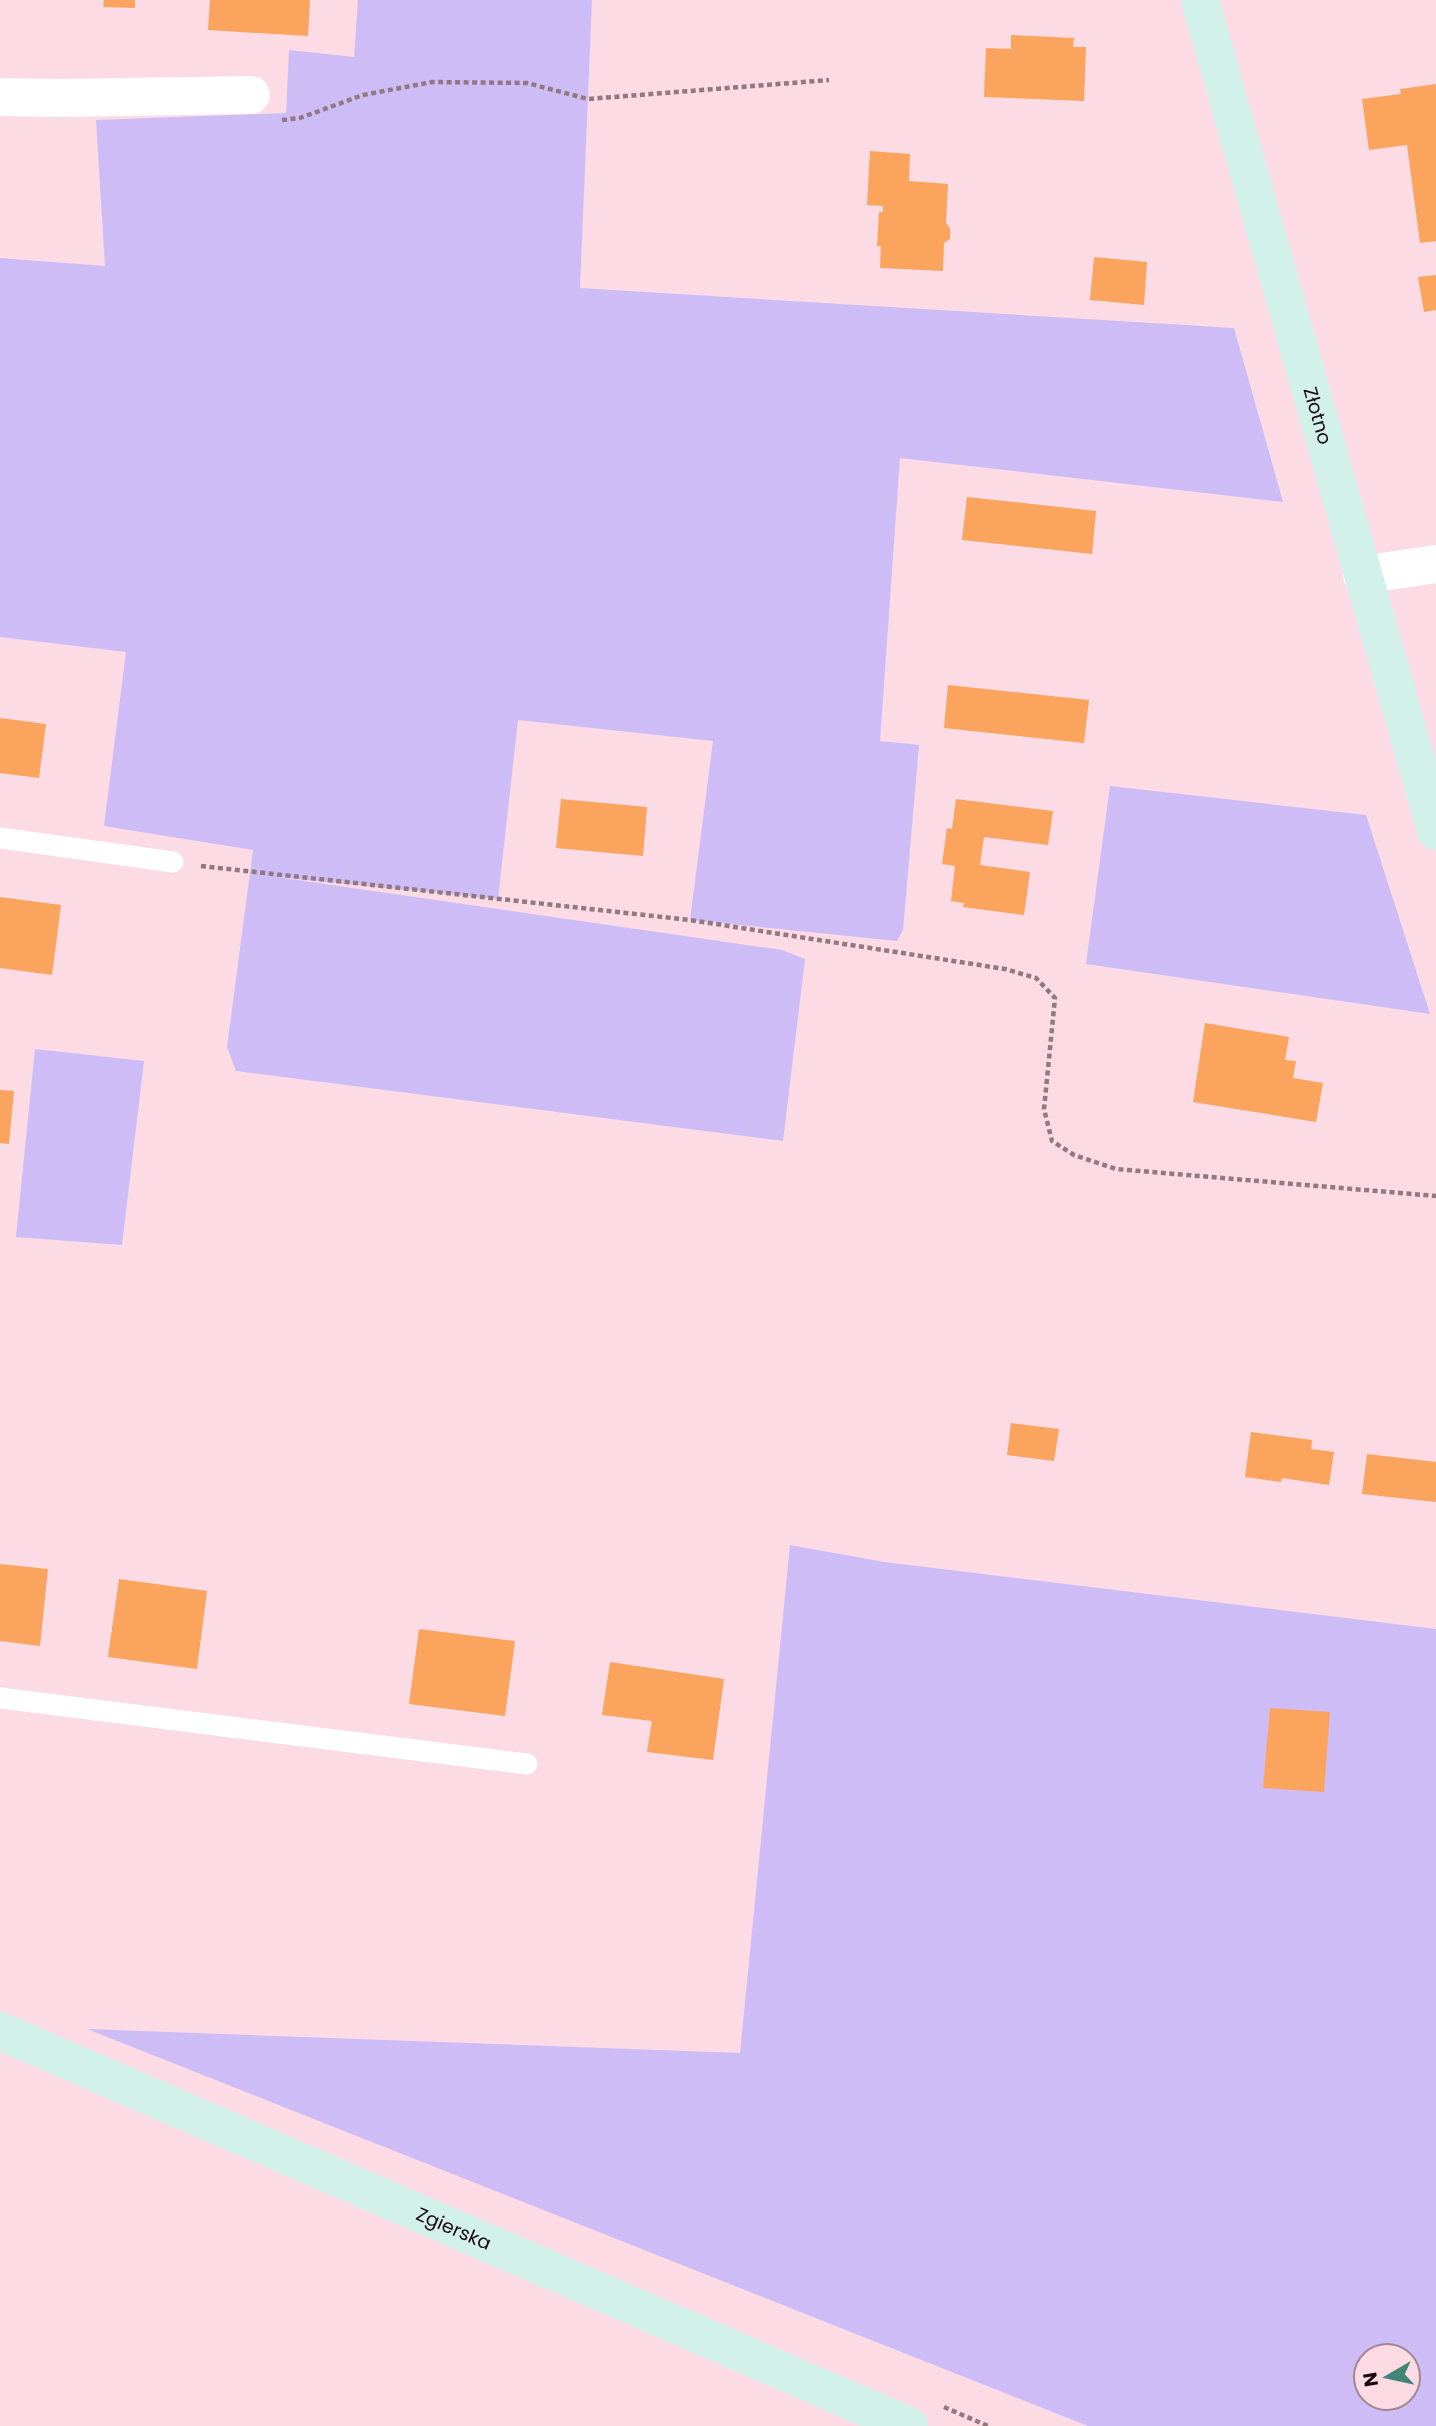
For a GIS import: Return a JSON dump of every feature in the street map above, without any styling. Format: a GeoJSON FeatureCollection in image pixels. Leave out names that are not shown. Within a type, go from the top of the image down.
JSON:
{"type":"FeatureCollection","features":[{"type":"Feature","properties":{"kind":"main road","name":"Złotno"},"geometry":{"type":"LineString","coordinates":[[1199,0],[1436,831]]}},
{"type":"Feature","properties":{"kind":"main road","name":"Zgierska"},"geometry":{"type":"LineString","coordinates":[[0,2031],[909,2426]]}},
{"type":"Feature","properties":{"kind":"street"},"geometry":{"type":"LineString","coordinates":[[0,97],[264,108]]}},
{"type":"Feature","properties":{"kind":"street"},"geometry":{"type":"LineString","coordinates":[[1362,575],[1436,564]]}},
{"type":"Feature","properties":{"kind":"lane"},"geometry":{"type":"LineString","coordinates":[[0,838],[173,862]]}},
{"type":"Feature","properties":{"kind":"lane"},"geometry":{"type":"LineString","coordinates":[[0,1698],[527,1764]]}},
{"type":"Feature","properties":{"kind":"path"},"geometry":{"type":"LineString","coordinates":[[264,108],[300,118],[363,95],[432,82],[527,83],[588,99],[830,80]]}},
{"type":"Feature","properties":{"kind":"path"},"geometry":{"type":"LineString","coordinates":[[173,862],[250,873],[690,920],[1005,969],[1036,978],[1055,998],[1044,1109],[1052,1141],[1073,1155],[1116,1169],[1436,1196]]}},
{"type":"Feature","properties":{"kind":"shaded area"},"geometry":{"type":"Polygon","coordinates":[[[358,0],[592,0],[580,288],[1234,328],[1283,502],[900,458],[880,741],[919,745],[903,930],[897,941],[690,920],[713,741],[518,720],[498,899],[277,877],[782,950],[805,959],[783,1141],[236,1071],[227,1047],[253,850],[104,826],[126,652],[0,637],[0,258],[105,266],[96,120],[286,113],[289,50],[354,57],[358,0]]]}},
{"type":"Feature","properties":{"kind":"shaded area"},"geometry":{"type":"Polygon","coordinates":[[[1110,786],[1366,815],[1430,1014],[1086,964],[1110,786]]]}},
{"type":"Feature","properties":{"kind":"shaded area"},"geometry":{"type":"Polygon","coordinates":[[[35,1049],[144,1061],[122,1245],[16,1237],[35,1049]]]}},
{"type":"Feature","properties":{"kind":"shaded area"},"geometry":{"type":"Polygon","coordinates":[[[790,1545],[884,1562],[1436,1629],[1436,2426],[1088,2426],[87,2029],[740,2053],[790,1545]]]}},
{"type":"Feature","properties":{"kind":"building"},"geometry":{"type":"Polygon","coordinates":[[[104,0],[135,0],[135,8],[103,7],[104,0]]]}},
{"type":"Feature","properties":{"kind":"building"},"geometry":{"type":"Polygon","coordinates":[[[210,0],[310,0],[308,36],[208,30],[210,0]]]}},
{"type":"Feature","properties":{"kind":"building"},"geometry":{"type":"Polygon","coordinates":[[[1011,35],[1074,38],[1073,47],[1086,47],[1084,101],[984,97],[986,48],[1011,49],[1011,35]]]}},
{"type":"Feature","properties":{"kind":"building"},"geometry":{"type":"Polygon","coordinates":[[[1436,84],[1436,241],[1420,243],[1407,145],[1369,150],[1362,99],[1401,94],[1400,89],[1436,84]]]}},
{"type":"Feature","properties":{"kind":"building"},"geometry":{"type":"Polygon","coordinates":[[[870,151],[910,154],[909,181],[948,184],[946,223],[950,228],[950,239],[944,243],[943,271],[880,268],[881,246],[877,246],[879,212],[883,212],[883,206],[867,205],[870,151]]]}},
{"type":"Feature","properties":{"kind":"building"},"geometry":{"type":"Polygon","coordinates":[[[1094,257],[1147,262],[1144,305],[1090,300],[1094,257]]]}},
{"type":"Feature","properties":{"kind":"building"},"geometry":{"type":"Polygon","coordinates":[[[1436,275],[1436,310],[1424,312],[1418,277],[1436,275]]]}},
{"type":"Feature","properties":{"kind":"building"},"geometry":{"type":"Polygon","coordinates":[[[967,497],[1096,511],[1092,554],[962,540],[967,497]]]}},
{"type":"Feature","properties":{"kind":"building"},"geometry":{"type":"Polygon","coordinates":[[[948,685],[1089,700],[1084,743],[944,728],[948,685]]]}},
{"type":"Feature","properties":{"kind":"building"},"geometry":{"type":"Polygon","coordinates":[[[0,718],[46,724],[39,778],[0,773],[0,718]]]}},
{"type":"Feature","properties":{"kind":"building"},"geometry":{"type":"Polygon","coordinates":[[[561,799],[647,807],[643,856],[556,848],[561,799]]]}},
{"type":"Feature","properties":{"kind":"building"},"geometry":{"type":"Polygon","coordinates":[[[956,799],[1053,811],[1048,845],[984,837],[980,865],[1030,872],[1024,915],[963,907],[964,903],[951,901],[955,866],[942,864],[947,828],[952,829],[956,799]]]}},
{"type":"Feature","properties":{"kind":"building"},"geometry":{"type":"Polygon","coordinates":[[[0,897],[61,905],[52,975],[0,968],[0,897]]]}},
{"type":"Feature","properties":{"kind":"building"},"geometry":{"type":"Polygon","coordinates":[[[1205,1023],[1289,1037],[1285,1060],[1296,1061],[1293,1078],[1323,1083],[1316,1122],[1193,1102],[1205,1023]]]}},
{"type":"Feature","properties":{"kind":"building"},"geometry":{"type":"Polygon","coordinates":[[[0,1090],[14,1091],[9,1144],[0,1143],[0,1090]]]}},
{"type":"Feature","properties":{"kind":"building"},"geometry":{"type":"Polygon","coordinates":[[[1011,1423],[1059,1429],[1054,1461],[1007,1455],[1011,1423]]]}},
{"type":"Feature","properties":{"kind":"building"},"geometry":{"type":"Polygon","coordinates":[[[1251,1432],[1312,1440],[1311,1449],[1334,1452],[1329,1485],[1282,1478],[1281,1482],[1245,1477],[1251,1432]]]}},
{"type":"Feature","properties":{"kind":"building"},"geometry":{"type":"Polygon","coordinates":[[[1367,1454],[1436,1462],[1436,1502],[1362,1494],[1367,1454]]]}},
{"type":"Feature","properties":{"kind":"building"},"geometry":{"type":"Polygon","coordinates":[[[0,1564],[48,1569],[40,1646],[0,1641],[0,1564]]]}},
{"type":"Feature","properties":{"kind":"building"},"geometry":{"type":"Polygon","coordinates":[[[119,1579],[207,1591],[197,1669],[108,1657],[119,1579]]]}},
{"type":"Feature","properties":{"kind":"building"},"geometry":{"type":"Polygon","coordinates":[[[419,1629],[515,1641],[505,1716],[409,1704],[419,1629]]]}},
{"type":"Feature","properties":{"kind":"building"},"geometry":{"type":"Polygon","coordinates":[[[610,1662],[724,1679],[713,1760],[647,1752],[652,1721],[602,1715],[610,1662]]]}},
{"type":"Feature","properties":{"kind":"building"},"geometry":{"type":"Polygon","coordinates":[[[1270,1708],[1330,1712],[1324,1792],[1263,1788],[1270,1708]]]}}]}
